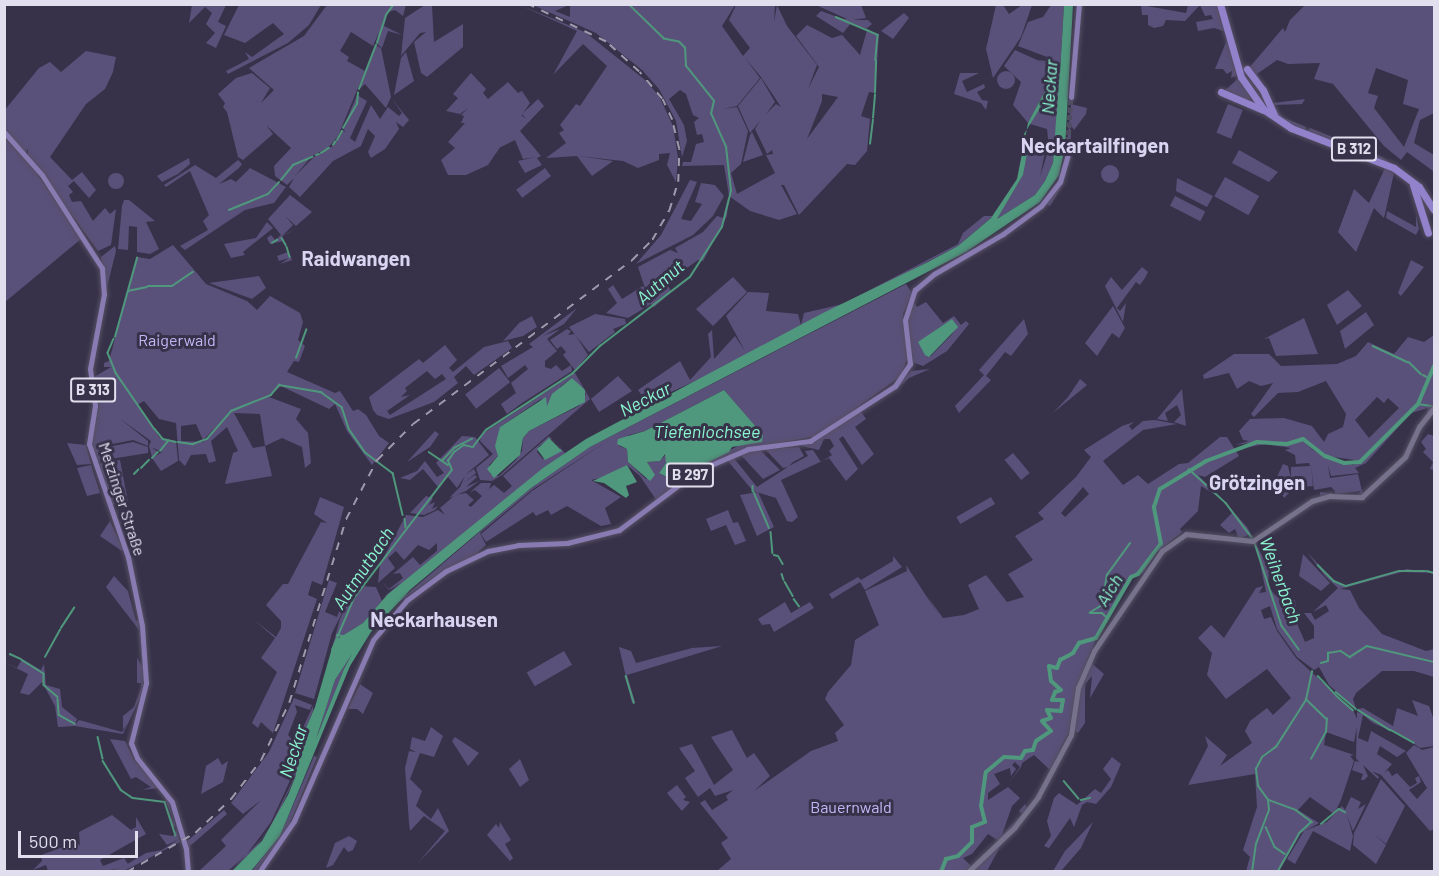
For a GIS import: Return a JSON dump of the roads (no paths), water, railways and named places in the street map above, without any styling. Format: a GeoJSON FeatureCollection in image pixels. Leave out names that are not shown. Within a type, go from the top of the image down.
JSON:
{"type":"FeatureCollection","features":[{"type":"Feature","properties":{"kind":"highway","name":"B 312"},"geometry":{"type":"LineString","coordinates":[[1220,4],[1237,66],[1257,103],[1277,120],[1373,157],[1408,178],[1433,200]]}},
{"type":"Feature","properties":{"kind":"highway"},"geometry":{"type":"LineString","coordinates":[[1247,69],[1266,97],[1277,120]]}},
{"type":"Feature","properties":{"kind":"highway"},"geometry":{"type":"LineString","coordinates":[[1221,92],[1246,105],[1266,111]]}},
{"type":"Feature","properties":{"kind":"highway"},"geometry":{"type":"LineString","coordinates":[[1246,105],[1252,101],[1250,93]]}},
{"type":"Feature","properties":{"kind":"highway"},"geometry":{"type":"LineString","coordinates":[[1257,103],[1264,104],[1266,97]]}},
{"type":"Feature","properties":{"kind":"highway"},"geometry":{"type":"LineString","coordinates":[[1408,178],[1428,232]]}},
{"type":"Feature","properties":{"kind":"highway"},"geometry":{"type":"LineString","coordinates":[[1420,207],[1423,200],[1433,200],[1434,210]]}},
{"type":"Feature","properties":{"kind":"main road"},"geometry":{"type":"LineString","coordinates":[[1071,97],[1079,4]]}},
{"type":"Feature","properties":{"kind":"main road","name":"Metzinger Straße"},"geometry":{"type":"LineString","coordinates":[[4,132],[42,175],[102,268],[104,294],[90,369],[95,406],[89,444],[128,557],[142,630],[144,691],[132,729],[131,743],[137,758],[172,802],[186,849],[185,871]]}},
{"type":"Feature","properties":{"kind":"main road","name":"B 297"},"geometry":{"type":"LineString","coordinates":[[259,872],[294,821],[375,636],[414,594],[468,559],[506,547],[564,543],[616,532],[700,469],[748,449],[801,444],[897,384],[909,366],[905,316],[915,290],[930,276],[1039,208],[1060,182],[1067,157]]}},
{"type":"Feature","properties":{"kind":"main road"},"geometry":{"type":"LineString","coordinates":[[968,872],[1014,828],[1041,792],[1071,735],[1078,688],[1089,660],[1154,560],[1180,537],[1254,541],[1283,517],[1321,498],[1353,499],[1365,495],[1405,457],[1419,427],[1434,409]]}},
{"type":"Feature","properties":{"kind":"water","name":"Neckar"},"geometry":{"type":"Polygon","coordinates":[[[1064,5],[1073,5],[1065,148],[1059,175],[1040,202],[966,252],[590,447],[531,488],[410,590],[371,632],[350,666],[280,836],[251,871],[231,872],[262,841],[288,795],[296,775],[293,758],[315,707],[332,648],[337,639],[363,623],[387,595],[543,468],[586,439],[823,313],[958,246],[991,218],[1017,179],[1025,138],[1028,148],[1023,175],[997,219],[1035,195],[1045,181],[1053,163],[1059,78],[1027,130],[1028,123],[1047,87],[1060,73],[1064,5]],[[352,654],[335,680],[316,739],[344,669],[352,654]]]}},
{"type":"Feature","properties":{"kind":"water"},"geometry":{"type":"Polygon","coordinates":[[[952,319],[958,327],[929,357],[925,355],[918,342],[952,319]]]}},
{"type":"Feature","properties":{"kind":"water"},"geometry":{"type":"Polygon","coordinates":[[[572,378],[585,390],[585,402],[529,431],[523,438],[520,455],[494,478],[487,469],[498,456],[495,446],[500,427],[546,397],[547,406],[552,394],[572,378]]]}},
{"type":"Feature","properties":{"kind":"water","name":"Tiefenlochsee"},"geometry":{"type":"Polygon","coordinates":[[[724,390],[763,435],[762,442],[732,447],[729,452],[673,480],[659,473],[666,463],[665,454],[660,461],[647,462],[655,475],[650,481],[628,462],[627,449],[617,444],[618,439],[645,431],[724,390]]]}},
{"type":"Feature","properties":{"kind":"water"},"geometry":{"type":"Polygon","coordinates":[[[549,438],[562,451],[545,460],[537,449],[549,438]]]}},
{"type":"Feature","properties":{"kind":"water"},"geometry":{"type":"Polygon","coordinates":[[[627,465],[637,482],[626,486],[629,495],[626,498],[604,483],[593,481],[627,465]]]}},
{"type":"Feature","properties":{"kind":"waterway"},"geometry":{"type":"LineString","coordinates":[[377,43],[386,15],[394,4]]}},
{"type":"Feature","properties":{"kind":"waterway","name":"Autmut"},"geometry":{"type":"LineString","coordinates":[[332,650],[354,598],[452,470],[448,461],[454,452],[464,445],[473,447],[486,430],[572,374],[600,346],[690,277],[722,227],[731,191],[726,147],[711,114],[714,101],[686,66],[685,48],[679,42],[664,39],[628,4]]}},
{"type":"Feature","properties":{"kind":"waterway"},"geometry":{"type":"LineString","coordinates":[[836,17],[866,30]]}},
{"type":"Feature","properties":{"kind":"waterway"},"geometry":{"type":"LineString","coordinates":[[867,30],[878,35],[876,60]]}},
{"type":"Feature","properties":{"kind":"waterway"},"geometry":{"type":"LineString","coordinates":[[359,89],[376,45]]}},
{"type":"Feature","properties":{"kind":"waterway"},"geometry":{"type":"LineString","coordinates":[[875,93],[876,61]]}},
{"type":"Feature","properties":{"kind":"waterway"},"geometry":{"type":"LineString","coordinates":[[343,128],[357,104],[358,93]]}},
{"type":"Feature","properties":{"kind":"waterway"},"geometry":{"type":"LineString","coordinates":[[873,118],[875,95]]}},
{"type":"Feature","properties":{"kind":"waterway"},"geometry":{"type":"LineString","coordinates":[[870,144],[873,120]]}},
{"type":"Feature","properties":{"kind":"waterway"},"geometry":{"type":"LineString","coordinates":[[337,140],[342,131]]}},
{"type":"Feature","properties":{"kind":"waterway"},"geometry":{"type":"LineString","coordinates":[[321,153],[326,150]]}},
{"type":"Feature","properties":{"kind":"waterway"},"geometry":{"type":"LineString","coordinates":[[281,180],[293,165],[312,157]]}},
{"type":"Feature","properties":{"kind":"waterway"},"geometry":{"type":"LineString","coordinates":[[229,210],[268,194],[279,182]]}},
{"type":"Feature","properties":{"kind":"waterway"},"geometry":{"type":"LineString","coordinates":[[282,238],[286,245]]}},
{"type":"Feature","properties":{"kind":"waterway"},"geometry":{"type":"LineString","coordinates":[[272,243],[277,240]]}},
{"type":"Feature","properties":{"kind":"waterway"},"geometry":{"type":"LineString","coordinates":[[287,247],[290,257]]}},
{"type":"Feature","properties":{"kind":"waterway"},"geometry":{"type":"LineString","coordinates":[[115,337],[137,258]]}},
{"type":"Feature","properties":{"kind":"waterway"},"geometry":{"type":"LineString","coordinates":[[148,286],[172,286],[193,272]]}},
{"type":"Feature","properties":{"kind":"waterway"},"geometry":{"type":"LineString","coordinates":[[128,291],[147,287]]}},
{"type":"Feature","properties":{"kind":"waterway"},"geometry":{"type":"LineString","coordinates":[[296,358],[306,330]]}},
{"type":"Feature","properties":{"kind":"waterway"},"geometry":{"type":"LineString","coordinates":[[114,339],[108,353],[116,373],[154,428]]}},
{"type":"Feature","properties":{"kind":"waterway"},"geometry":{"type":"LineString","coordinates":[[1373,346],[1408,362]]}},
{"type":"Feature","properties":{"kind":"waterway"},"geometry":{"type":"LineString","coordinates":[[1409,362],[1421,374]]}},
{"type":"Feature","properties":{"kind":"waterway","name":"Aich"},"geometry":{"type":"LineString","coordinates":[[941,872],[946,859],[958,856],[972,842],[972,827],[985,822],[981,806],[986,772],[1004,757],[1021,758],[1025,751],[1033,750],[1036,741],[1051,731],[1042,721],[1051,718],[1047,710],[1061,711],[1063,700],[1052,700],[1055,692],[1061,690],[1051,681],[1049,666],[1057,668],[1060,660],[1073,653],[1079,643],[1096,638],[1131,577],[1138,574],[1161,544],[1154,507],[1160,489],[1206,461],[1257,442],[1287,444],[1303,439],[1325,456],[1344,463],[1360,462],[1418,404],[1434,366]]}},
{"type":"Feature","properties":{"kind":"waterway"},"geometry":{"type":"LineString","coordinates":[[1423,375],[1427,377]]}},
{"type":"Feature","properties":{"kind":"waterway"},"geometry":{"type":"LineString","coordinates":[[178,442],[193,444],[207,439],[231,411],[271,395],[279,385],[321,392],[342,407],[349,429],[366,453],[393,473],[403,515]]}},
{"type":"Feature","properties":{"kind":"waterway"},"geometry":{"type":"LineString","coordinates":[[1418,404],[1433,406]]}},
{"type":"Feature","properties":{"kind":"waterway"},"geometry":{"type":"LineString","coordinates":[[155,429],[163,439],[176,442]]}},
{"type":"Feature","properties":{"kind":"waterway","name":"Autmut"},"geometry":{"type":"LineString","coordinates":[[442,461],[454,448],[472,439]]}},
{"type":"Feature","properties":{"kind":"waterway"},"geometry":{"type":"LineString","coordinates":[[160,451],[168,441]]}},
{"type":"Feature","properties":{"kind":"waterway"},"geometry":{"type":"LineString","coordinates":[[152,458],[158,452]]}},
{"type":"Feature","properties":{"kind":"waterway"},"geometry":{"type":"LineString","coordinates":[[429,452],[448,465]]}},
{"type":"Feature","properties":{"kind":"waterway"},"geometry":{"type":"LineString","coordinates":[[141,468],[149,460]]}},
{"type":"Feature","properties":{"kind":"waterway","name":"Weiherbach"},"geometry":{"type":"LineString","coordinates":[[1189,469],[1226,503],[1253,539]]}},
{"type":"Feature","properties":{"kind":"waterway"},"geometry":{"type":"LineString","coordinates":[[134,474],[138,470]]}},
{"type":"Feature","properties":{"kind":"waterway"},"geometry":{"type":"LineString","coordinates":[[753,486],[753,491]]}},
{"type":"Feature","properties":{"kind":"waterway"},"geometry":{"type":"LineString","coordinates":[[754,492],[769,528]]}},
{"type":"Feature","properties":{"kind":"waterway","name":"Autmutbach"},"geometry":{"type":"LineString","coordinates":[[405,519],[406,527]]}},
{"type":"Feature","properties":{"kind":"waterway"},"geometry":{"type":"LineString","coordinates":[[771,532],[773,553]]}},
{"type":"Feature","properties":{"kind":"waterway"},"geometry":{"type":"LineString","coordinates":[[1104,593],[1107,575],[1130,543]]}},
{"type":"Feature","properties":{"kind":"waterway","name":"Weiherbach"},"geometry":{"type":"LineString","coordinates":[[1255,543],[1282,626],[1299,649]]}},
{"type":"Feature","properties":{"kind":"waterway"},"geometry":{"type":"LineString","coordinates":[[774,555],[778,556]]}},
{"type":"Feature","properties":{"kind":"waterway"},"geometry":{"type":"LineString","coordinates":[[779,557],[783,564]]}},
{"type":"Feature","properties":{"kind":"waterway"},"geometry":{"type":"LineString","coordinates":[[1318,565],[1334,581],[1346,586],[1399,571],[1425,571]]}},
{"type":"Feature","properties":{"kind":"waterway"},"geometry":{"type":"LineString","coordinates":[[1427,571],[1434,573]]}},
{"type":"Feature","properties":{"kind":"waterway"},"geometry":{"type":"LineString","coordinates":[[782,574],[784,580]]}},
{"type":"Feature","properties":{"kind":"waterway"},"geometry":{"type":"LineString","coordinates":[[785,582],[793,596]]}},
{"type":"Feature","properties":{"kind":"waterway"},"geometry":{"type":"LineString","coordinates":[[1104,595],[1103,605],[1090,613],[1102,613],[1108,618]]}},
{"type":"Feature","properties":{"kind":"waterway"},"geometry":{"type":"LineString","coordinates":[[794,599],[799,606]]}},
{"type":"Feature","properties":{"kind":"waterway"},"geometry":{"type":"LineString","coordinates":[[61,628],[74,608]]}},
{"type":"Feature","properties":{"kind":"waterway"},"geometry":{"type":"LineString","coordinates":[[45,657],[60,630]]}},
{"type":"Feature","properties":{"kind":"waterway"},"geometry":{"type":"LineString","coordinates":[[337,635],[348,637]]}},
{"type":"Feature","properties":{"kind":"waterway","name":"Weiherbach"},"geometry":{"type":"LineString","coordinates":[[1321,663],[1328,661],[1328,653],[1341,651],[1350,657],[1367,646],[1434,662]]}},
{"type":"Feature","properties":{"kind":"waterway"},"geometry":{"type":"LineString","coordinates":[[10,654],[21,659]]}},
{"type":"Feature","properties":{"kind":"waterway"},"geometry":{"type":"LineString","coordinates":[[22,660],[44,674]]}},
{"type":"Feature","properties":{"kind":"waterway"},"geometry":{"type":"LineString","coordinates":[[1252,872],[1256,844],[1269,810],[1268,800],[1258,786],[1256,769],[1262,757],[1276,747],[1306,700],[1312,672]]}},
{"type":"Feature","properties":{"kind":"waterway"},"geometry":{"type":"LineString","coordinates":[[44,675],[44,685],[58,697]]}},
{"type":"Feature","properties":{"kind":"waterway"},"geometry":{"type":"LineString","coordinates":[[626,676],[634,703]]}},
{"type":"Feature","properties":{"kind":"waterway"},"geometry":{"type":"LineString","coordinates":[[1318,676],[1321,679]]}},
{"type":"Feature","properties":{"kind":"waterway"},"geometry":{"type":"LineString","coordinates":[[1322,680],[1337,696]]}},
{"type":"Feature","properties":{"kind":"waterway"},"geometry":{"type":"LineString","coordinates":[[1336,692],[1356,709]]}},
{"type":"Feature","properties":{"kind":"waterway"},"geometry":{"type":"LineString","coordinates":[[1338,697],[1353,710]]}},
{"type":"Feature","properties":{"kind":"waterway"},"geometry":{"type":"LineString","coordinates":[[58,699],[59,715],[75,724]]}},
{"type":"Feature","properties":{"kind":"waterway"},"geometry":{"type":"LineString","coordinates":[[1306,699],[1326,718]]}},
{"type":"Feature","properties":{"kind":"waterway"},"geometry":{"type":"LineString","coordinates":[[1358,710],[1390,730]]}},
{"type":"Feature","properties":{"kind":"waterway"},"geometry":{"type":"LineString","coordinates":[[1311,759],[1326,732],[1327,719]]}},
{"type":"Feature","properties":{"kind":"waterway"},"geometry":{"type":"LineString","coordinates":[[1391,730],[1414,743]]}},
{"type":"Feature","properties":{"kind":"waterway"},"geometry":{"type":"LineString","coordinates":[[98,737],[103,758]]}},
{"type":"Feature","properties":{"kind":"waterway"},"geometry":{"type":"LineString","coordinates":[[103,761],[121,790],[133,798],[165,802],[176,835]]}},
{"type":"Feature","properties":{"kind":"waterway"},"geometry":{"type":"LineString","coordinates":[[1064,781],[1079,799]]}},
{"type":"Feature","properties":{"kind":"waterway"},"geometry":{"type":"LineString","coordinates":[[1081,800],[1090,798]]}},
{"type":"Feature","properties":{"kind":"waterway"},"geometry":{"type":"LineString","coordinates":[[1269,800],[1296,810],[1312,822],[1300,833],[1278,872]]}},
{"type":"Feature","properties":{"kind":"waterway"},"geometry":{"type":"LineString","coordinates":[[1321,824],[1339,809],[1345,812]]}},
{"type":"Feature","properties":{"kind":"waterway"},"geometry":{"type":"LineString","coordinates":[[1266,827],[1275,847],[1285,854]]}},
{"type":"Feature","properties":{"kind":"tunnel"},"geometry":{"type":"LineString","coordinates":[[1067,157],[1071,97]]}},
{"type":"Feature","properties":{"kind":"railway"},"geometry":{"type":"LineString","coordinates":[[127,872],[195,833],[231,799],[261,760],[289,703],[346,519],[377,460],[413,424],[632,260],[652,240],[669,211],[678,182],[679,149],[672,120],[662,99],[639,72],[606,42],[527,4]]}},
{"type":"Feature","properties":{"kind":"district","name":"Neckartailfingen"},"geometry":{"type":"Point","coordinates":[1095,145]}},
{"type":"Feature","properties":{"kind":"district","name":"Raidwangen"},"geometry":{"type":"Point","coordinates":[356,258]}},
{"type":"Feature","properties":{"kind":"district","name":"Grötzingen"},"geometry":{"type":"Point","coordinates":[1257,482]}},
{"type":"Feature","properties":{"kind":"district","name":"Neckarhausen"},"geometry":{"type":"Point","coordinates":[434,619]}},
{"type":"Feature","properties":{"kind":"park label","name":"Raigerwald"},"geometry":{"type":"Point","coordinates":[177,340]}},
{"type":"Feature","properties":{"kind":"park label","name":"Bauernwald"},"geometry":{"type":"Point","coordinates":[851,807]}}]}
